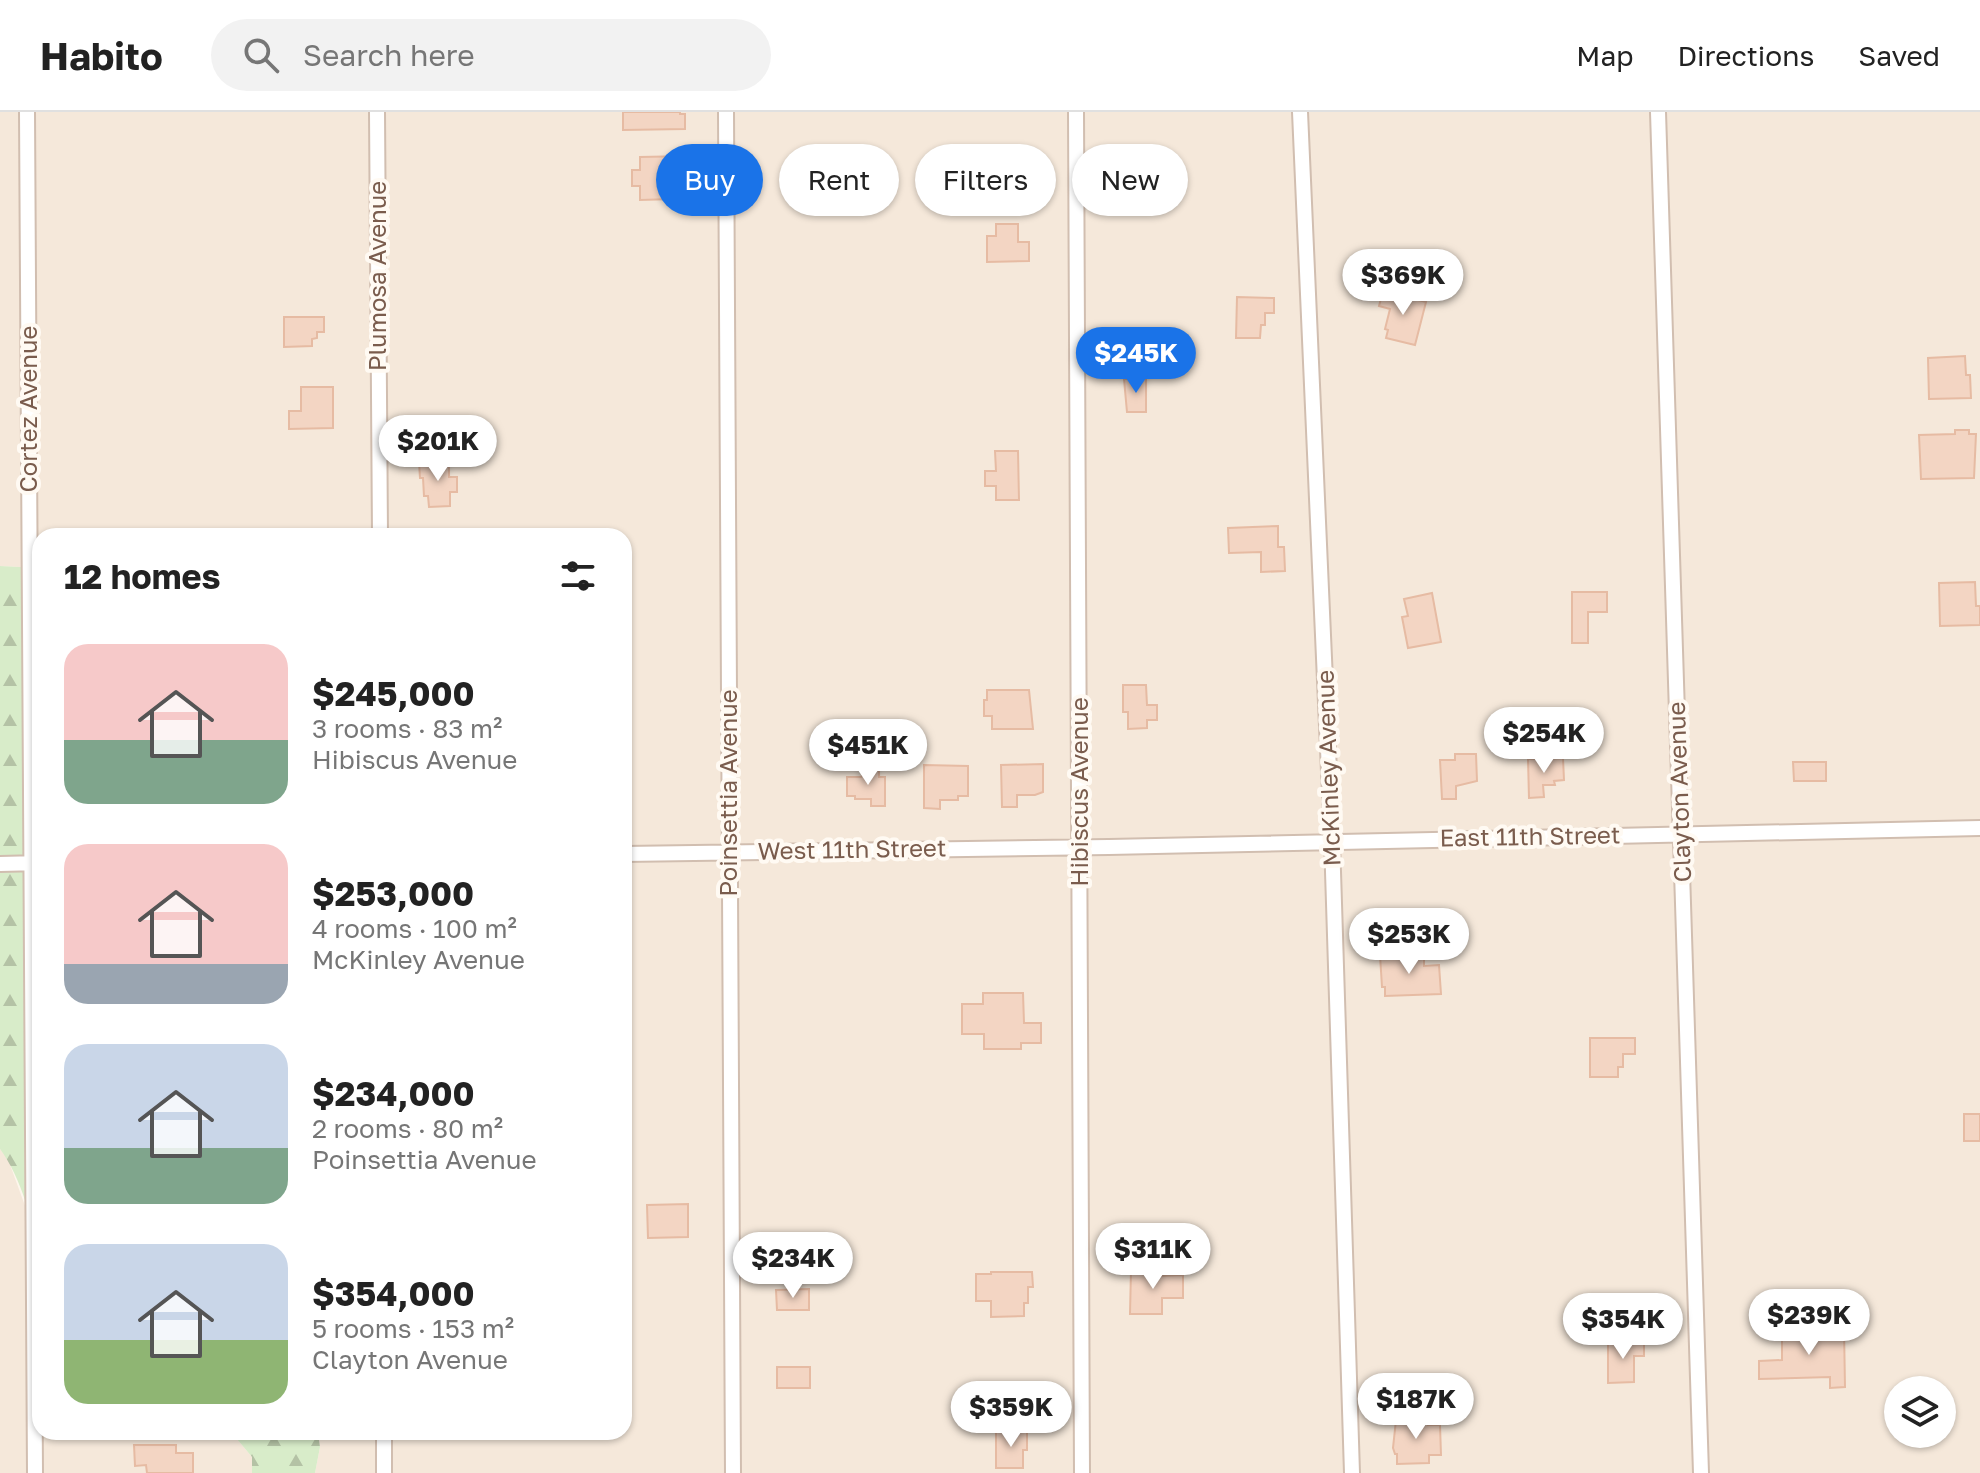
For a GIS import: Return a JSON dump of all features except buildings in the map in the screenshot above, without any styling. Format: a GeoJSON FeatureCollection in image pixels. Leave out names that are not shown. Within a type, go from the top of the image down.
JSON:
{"type":"FeatureCollection","features":[{"type":"Feature","properties":{"kind":"street","name":"Cortez Avenue"},"geometry":{"type":"LineString","coordinates":[[27,112],[32,529]]}},
{"type":"Feature","properties":{"kind":"street","name":"Plumosa Avenue"},"geometry":{"type":"LineString","coordinates":[[377,112],[380,528]]}},
{"type":"Feature","properties":{"kind":"street","name":"Poinsettia Avenue"},"geometry":{"type":"LineString","coordinates":[[726,112],[733,1473]]}},
{"type":"Feature","properties":{"kind":"street","name":"Hibiscus Avenue"},"geometry":{"type":"LineString","coordinates":[[1076,112],[1082,1473]]}},
{"type":"Feature","properties":{"kind":"street","name":"McKinley Avenue"},"geometry":{"type":"LineString","coordinates":[[1300,112],[1332,840],[1352,1473]]}},
{"type":"Feature","properties":{"kind":"street","name":"Clayton Avenue"},"geometry":{"type":"LineString","coordinates":[[1658,112],[1701,1473]]}},
{"type":"Feature","properties":{"kind":"street","name":"East 11th Street"},"geometry":{"type":"LineString","coordinates":[[1081,846],[1980,828]]}},
{"type":"Feature","properties":{"kind":"street","name":"West 11th Street"},"geometry":{"type":"LineString","coordinates":[[632,854],[1081,846]]}},
{"type":"Feature","properties":{"kind":"street"},"geometry":{"type":"LineString","coordinates":[[0,864],[32,863]]}},
{"type":"Feature","properties":{"kind":"street","name":"Cortez Avenue"},"geometry":{"type":"LineString","coordinates":[[35,1440],[35,1473]]}},
{"type":"Feature","properties":{"kind":"street"},"geometry":{"type":"LineString","coordinates":[[384,1440],[384,1473]]}},
{"type":"Feature","properties":{"kind":"shaded area"},"geometry":{"type":"Polygon","coordinates":[[[0,112],[1980,112],[1980,1473],[315,1473],[319,1440],[632,1440],[632,528],[32,528],[32,568],[0,566],[0,112]]]}},
{"type":"Feature","properties":{"kind":"shaded area"},"geometry":{"type":"Polygon","coordinates":[[[0,1149],[8,1159],[32,1225],[32,1440],[238,1440],[252,1457],[252,1473],[0,1473],[0,1149]]]}},
{"type":"Feature","properties":{"kind":"green space"},"geometry":{"type":"Polygon","coordinates":[[[0,566],[32,568],[32,1224],[14,1174],[0,1149],[0,566]]]}},
{"type":"Feature","properties":{"kind":"green space"},"geometry":{"type":"Polygon","coordinates":[[[238,1440],[319,1440],[315,1473],[252,1473],[252,1457],[238,1440]]]}}]}
